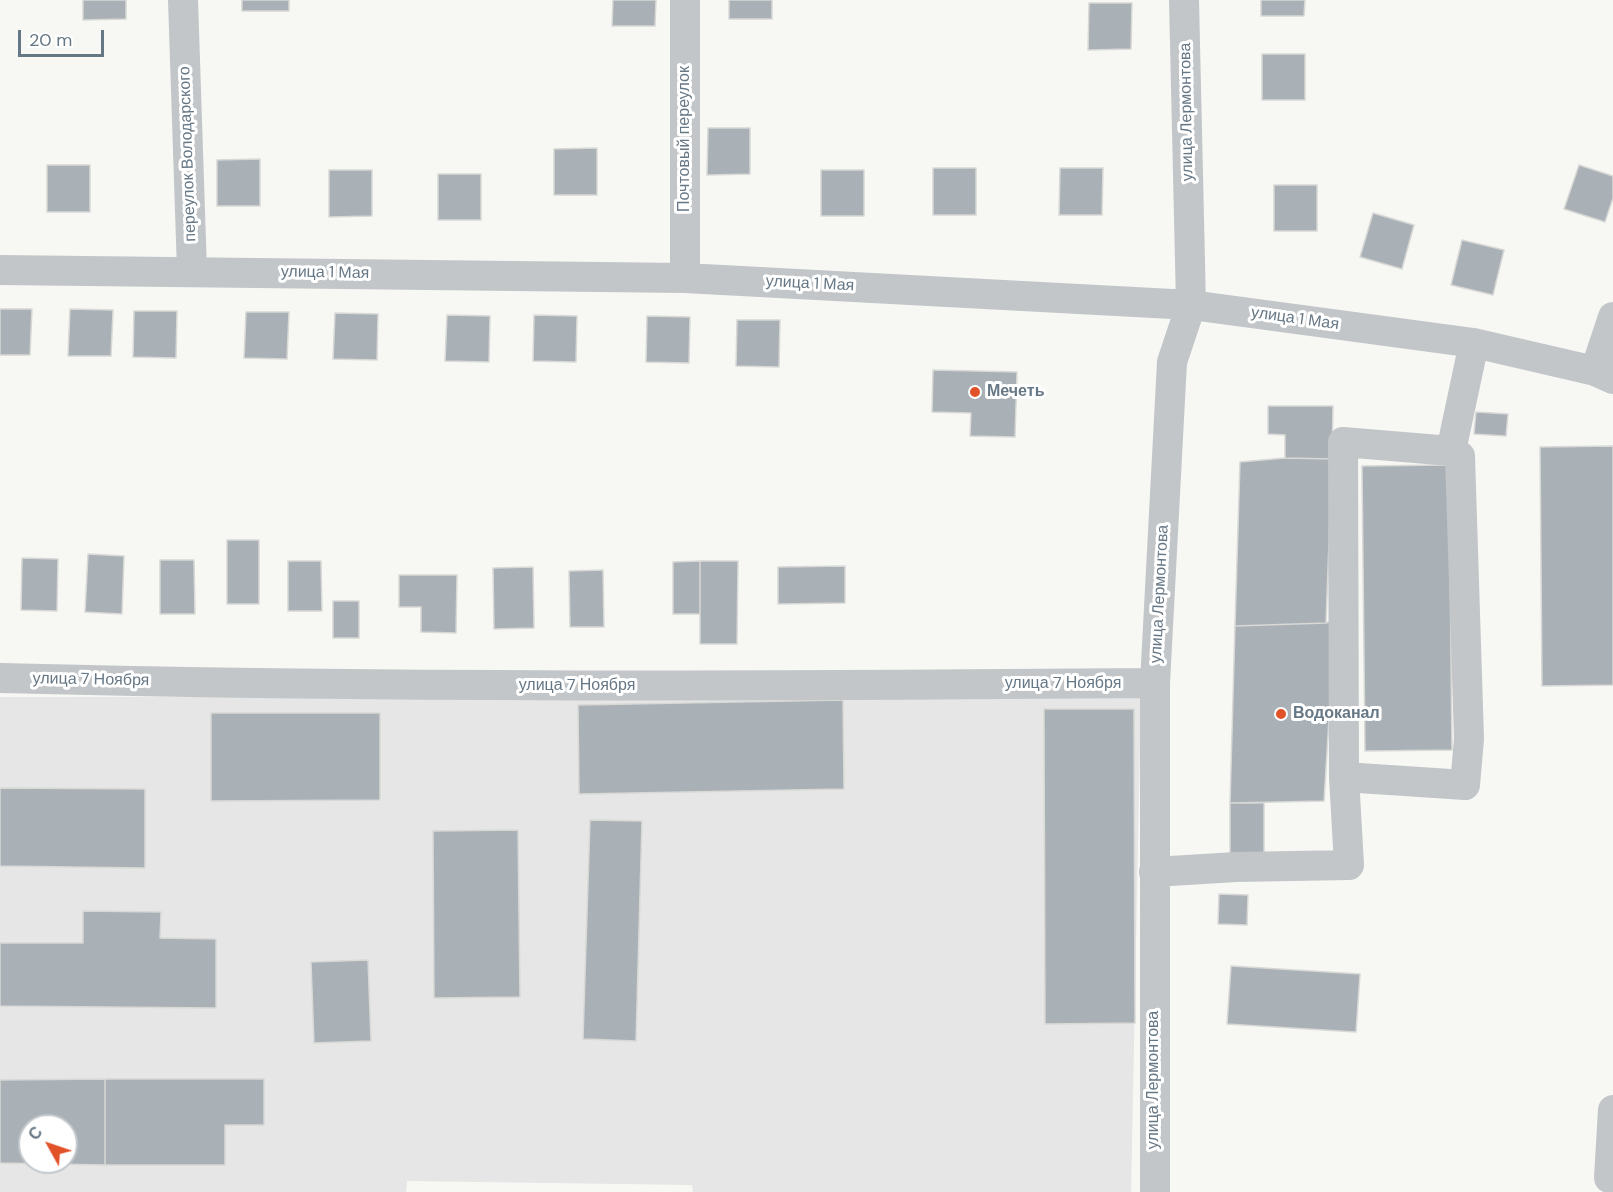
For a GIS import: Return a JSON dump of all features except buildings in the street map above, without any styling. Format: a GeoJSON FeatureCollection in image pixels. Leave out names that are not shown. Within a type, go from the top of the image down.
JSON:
{"type":"FeatureCollection","features":[{"type":"Feature","properties":{"kind":"street","name":"переулок Володарского"},"geometry":{"type":"LineString","coordinates":[[183,0],[192,271]]}},
{"type":"Feature","properties":{"kind":"street","name":"Почтовый переулок"},"geometry":{"type":"LineString","coordinates":[[685,278],[686,0]]}},
{"type":"Feature","properties":{"kind":"street","name":"улица Лермонтова"},"geometry":{"type":"LineString","coordinates":[[1155,1192],[1155,683],[1172,362],[1191,305],[1184,0]]}},
{"type":"Feature","properties":{"kind":"street","name":"улица 1 Мая"},"geometry":{"type":"LineString","coordinates":[[0,270],[685,278],[1191,305],[1474,343],[1604,375]]}},
{"type":"Feature","properties":{"kind":"street"},"geometry":{"type":"LineString","coordinates":[[1604,375],[1613,317]]}},
{"type":"Feature","properties":{"kind":"street"},"geometry":{"type":"LineString","coordinates":[[1451,451],[1474,343]]}},
{"type":"Feature","properties":{"kind":"street"},"geometry":{"type":"LineString","coordinates":[[1154,872],[1236,867],[1349,865],[1344,777],[1343,442],[1451,451],[1460,456],[1469,739],[1465,785],[1344,777]]}},
{"type":"Feature","properties":{"kind":"street","name":"улица 7 Ноября"},"geometry":{"type":"LineString","coordinates":[[0,678],[152,682],[641,686],[1155,683]]}},
{"type":"Feature","properties":{"kind":"street"},"geometry":{"type":"LineString","coordinates":[[1613,1110],[1609,1178],[1613,1179]]}},
{"type":"Feature","properties":{"kind":"shaded area"},"geometry":{"type":"Polygon","coordinates":[[[1141,696],[1131,1192],[693,1192],[692,1185],[407,1181],[406,1192],[0,1192],[0,697],[1141,696]]]}},
{"type":"Feature","properties":{"kind":"place","name":"Мечеть"},"geometry":{"type":"Point","coordinates":[975,392]}},
{"type":"Feature","properties":{"kind":"place","name":"Водоканал"},"geometry":{"type":"Point","coordinates":[1281,714]}}]}
